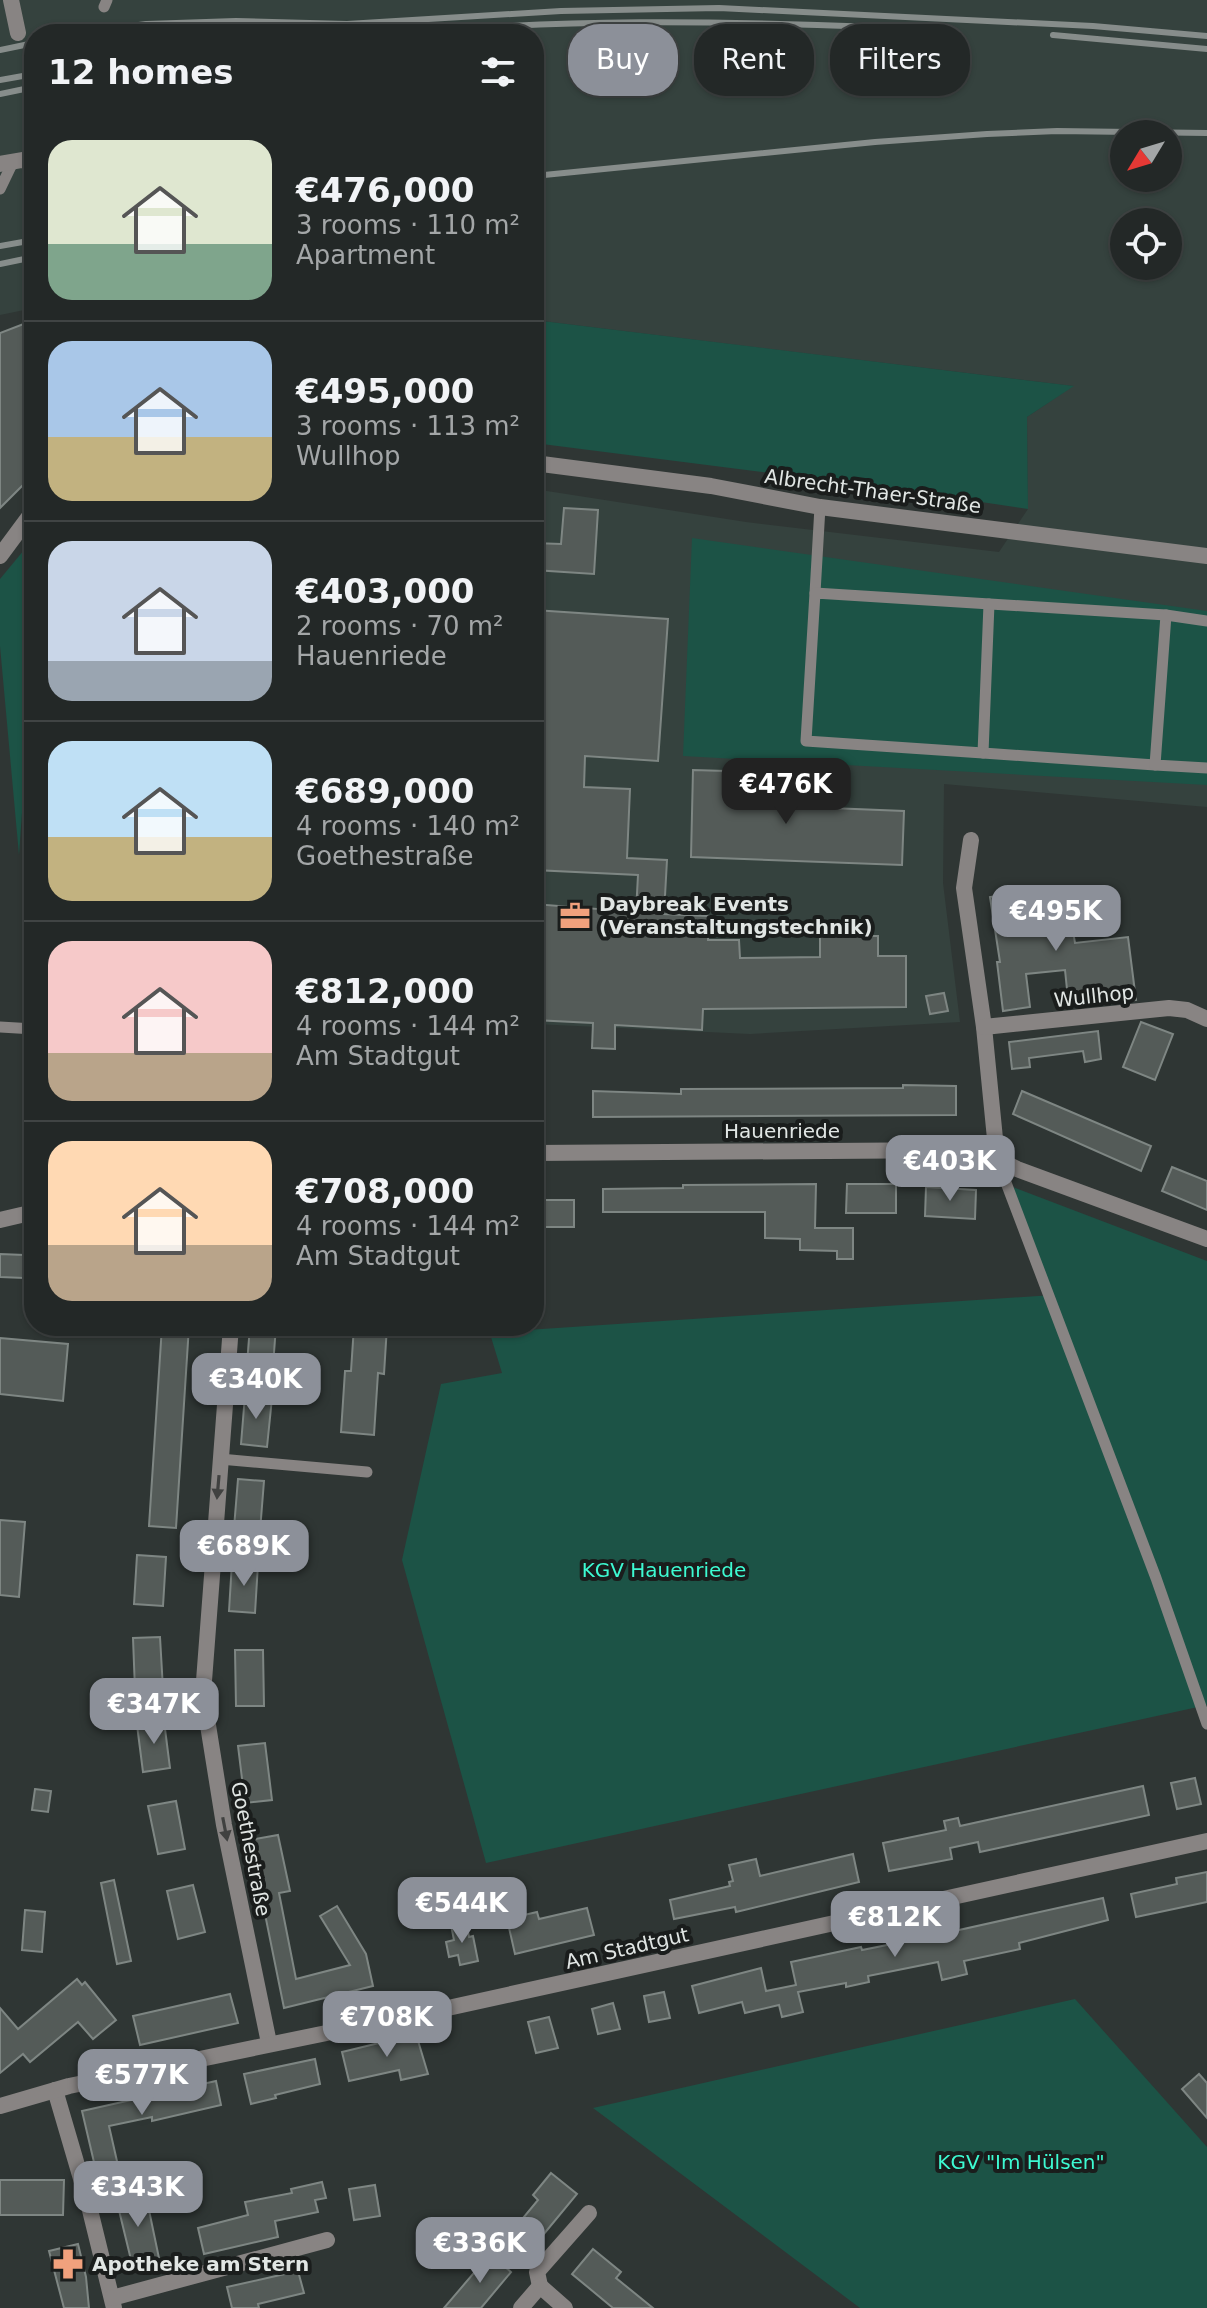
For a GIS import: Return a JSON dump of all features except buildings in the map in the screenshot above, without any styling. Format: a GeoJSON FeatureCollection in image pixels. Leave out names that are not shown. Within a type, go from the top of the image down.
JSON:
{"type":"FeatureCollection","features":[{"type":"Feature","properties":{"kind":"street"},"geometry":{"type":"LineString","coordinates":[[11,0],[18,33]]}},
{"type":"Feature","properties":{"kind":"street","name":"Albrecht-Thaer-Straße"},"geometry":{"type":"LineString","coordinates":[[544,464],[711,486],[820,507],[1207,556]]}},
{"type":"Feature","properties":{"kind":"street"},"geometry":{"type":"LineString","coordinates":[[0,556],[24,524]]}},
{"type":"Feature","properties":{"kind":"street"},"geometry":{"type":"LineString","coordinates":[[971,840],[964,888],[984,1027],[997,1159]]}},
{"type":"Feature","properties":{"kind":"street","name":"Wullhop"},"geometry":{"type":"LineString","coordinates":[[984,1027],[1169,1008],[1187,1010],[1207,1019]]}},
{"type":"Feature","properties":{"kind":"street","name":"Hauenriede"},"geometry":{"type":"LineString","coordinates":[[544,1153],[958,1150],[997,1159],[1207,1239]]}},
{"type":"Feature","properties":{"kind":"street"},"geometry":{"type":"LineString","coordinates":[[0,1220],[24,1214]]}},
{"type":"Feature","properties":{"kind":"street","name":"Goethestraße"},"geometry":{"type":"LineString","coordinates":[[230,1336],[203,1694],[224,1825],[269,2043]]}},
{"type":"Feature","properties":{"kind":"street","name":"Am Stadtgut"},"geometry":{"type":"LineString","coordinates":[[0,2106],[55,2090],[269,2043],[448,2008],[1207,1841]]}},
{"type":"Feature","properties":{"kind":"street"},"geometry":{"type":"LineString","coordinates":[[55,2090],[113,2303],[327,2240]]}},
{"type":"Feature","properties":{"kind":"street"},"geometry":{"type":"LineString","coordinates":[[565,2308],[540,2286],[537,2272],[589,2213]]}},
{"type":"Feature","properties":{"kind":"street"},"geometry":{"type":"LineString","coordinates":[[521,2308],[540,2286]]}},
{"type":"Feature","properties":{"kind":"lane"},"geometry":{"type":"LineString","coordinates":[[0,189],[7,163]]}},
{"type":"Feature","properties":{"kind":"lane"},"geometry":{"type":"LineString","coordinates":[[820,507],[806,741],[1207,768]]}},
{"type":"Feature","properties":{"kind":"lane"},"geometry":{"type":"LineString","coordinates":[[815,593],[1166,615],[1207,621]]}},
{"type":"Feature","properties":{"kind":"lane"},"geometry":{"type":"LineString","coordinates":[[983,753],[989,604]]}},
{"type":"Feature","properties":{"kind":"lane"},"geometry":{"type":"LineString","coordinates":[[1155,765],[1166,615]]}},
{"type":"Feature","properties":{"kind":"lane"},"geometry":{"type":"LineString","coordinates":[[0,1027],[24,1028]]}},
{"type":"Feature","properties":{"kind":"lane"},"geometry":{"type":"LineString","coordinates":[[997,1159],[1156,1578],[1207,1724]]}},
{"type":"Feature","properties":{"kind":"lane"},"geometry":{"type":"LineString","coordinates":[[220,1459],[367,1472]]}},
{"type":"Feature","properties":{"kind":"shaded area"},"geometry":{"type":"Polygon","coordinates":[[[0,0],[1207,0],[1207,807],[944,784],[943,883],[960,1022],[750,1034],[544,1024],[544,491],[746,522],[999,552],[1028,509],[1027,417],[1073,386],[544,321],[544,24],[24,24],[24,310],[0,315],[0,0]]]}},
{"type":"Feature","properties":{"kind":"green space"},"geometry":{"type":"Polygon","coordinates":[[[544,321],[1074,386],[1027,417],[1028,509],[544,444],[544,321]]]}},
{"type":"Feature","properties":{"kind":"green space"},"geometry":{"type":"Polygon","coordinates":[[[692,538],[1207,611],[1207,785],[683,756],[692,538]]]}},
{"type":"Feature","properties":{"kind":"green space"},"geometry":{"type":"Polygon","coordinates":[[[24,550],[24,785],[19,855],[0,646],[0,579],[24,550]]]}},
{"type":"Feature","properties":{"kind":"green space","name":"KGV Hauenriede"},"geometry":{"type":"Polygon","coordinates":[[[1013,1187],[1207,1261],[1207,1705],[486,1863],[402,1560],[441,1384],[502,1373],[492,1336],[544,1336],[544,1329],[1053,1295],[1013,1187]]]}},
{"type":"Feature","properties":{"kind":"green space","name":"KGV \"Im Hülsen\""},"geometry":{"type":"Polygon","coordinates":[[[1075,1999],[1207,2147],[1207,2308],[860,2308],[593,2108],[1075,1999]]]}},
{"type":"Feature","properties":{"kind":"railway"},"geometry":{"type":"LineString","coordinates":[[347,24],[561,11],[719,8],[1093,26],[1207,36]]}},
{"type":"Feature","properties":{"kind":"railway"},"geometry":{"type":"LineString","coordinates":[[146,24],[236,21],[347,24]]}},
{"type":"Feature","properties":{"kind":"railway"},"geometry":{"type":"LineString","coordinates":[[544,24],[640,22],[830,25]]}},
{"type":"Feature","properties":{"kind":"railway"},"geometry":{"type":"LineString","coordinates":[[1053,35],[1207,49]]}},
{"type":"Feature","properties":{"kind":"railway"},"geometry":{"type":"LineString","coordinates":[[0,50],[24,45]]}},
{"type":"Feature","properties":{"kind":"railway"},"geometry":{"type":"LineString","coordinates":[[0,80],[24,76]]}},
{"type":"Feature","properties":{"kind":"railway"},"geometry":{"type":"LineString","coordinates":[[0,94],[24,89]]}},
{"type":"Feature","properties":{"kind":"railway"},"geometry":{"type":"LineString","coordinates":[[544,175],[987,134],[1057,131],[1207,133]]}},
{"type":"Feature","properties":{"kind":"railway"},"geometry":{"type":"LineString","coordinates":[[0,246],[24,242]]}},
{"type":"Feature","properties":{"kind":"railway"},"geometry":{"type":"LineString","coordinates":[[0,264],[24,259]]}},
{"type":"Feature","properties":{"kind":"place","name":"Daybreak Events (Veranstaltungstechnik)"},"geometry":{"type":"Point","coordinates":[575,916]}},
{"type":"Feature","properties":{"kind":"place","name":"Apotheke am Stern"},"geometry":{"type":"Point","coordinates":[68,2264]}}]}
